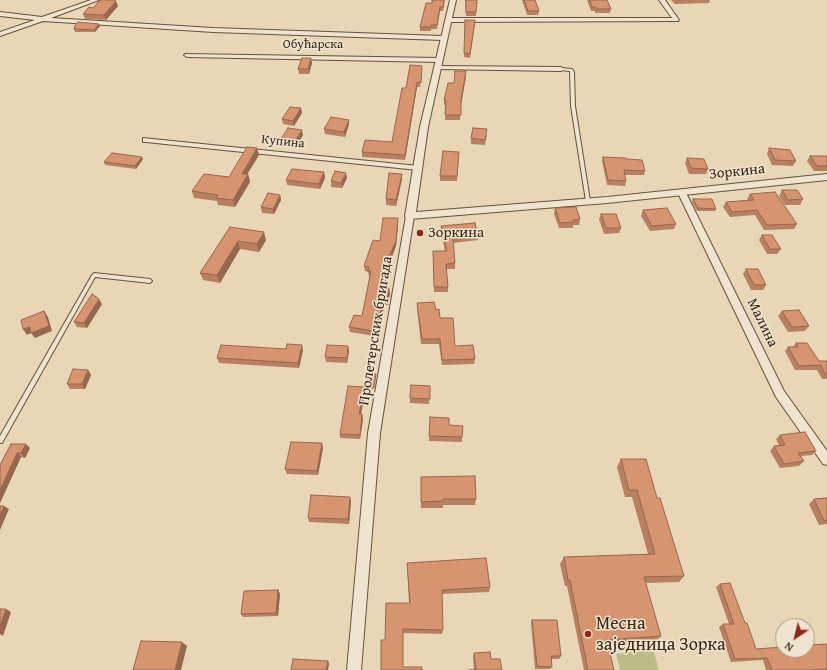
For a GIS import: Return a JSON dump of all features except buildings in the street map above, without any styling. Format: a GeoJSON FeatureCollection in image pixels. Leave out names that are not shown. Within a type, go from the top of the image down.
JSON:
{"type":"FeatureCollection","features":[{"type":"Feature","properties":{"kind":"street"},"geometry":{"type":"LineString","coordinates":[[0,34],[96,0]]}},
{"type":"Feature","properties":{"kind":"street","name":"Пролетерских бригада"},"geometry":{"type":"LineString","coordinates":[[354,670],[374,433],[424,127],[443,38],[453,0]]}},
{"type":"Feature","properties":{"kind":"street"},"geometry":{"type":"LineString","coordinates":[[448,20],[676,20],[662,0]]}},
{"type":"Feature","properties":{"kind":"street"},"geometry":{"type":"LineString","coordinates":[[0,14],[43,19],[213,30],[443,38]]}},
{"type":"Feature","properties":{"kind":"street","name":"Обућарска"},"geometry":{"type":"LineString","coordinates":[[188,55],[438,63],[560,69]]}},
{"type":"Feature","properties":{"kind":"street","name":"Купина"},"geometry":{"type":"LineString","coordinates":[[146,140],[418,168]]}},
{"type":"Feature","properties":{"kind":"street","name":"Зоркина"},"geometry":{"type":"LineString","coordinates":[[410,216],[588,202],[827,177]]}},
{"type":"Feature","properties":{"kind":"street","name":"Малина"},"geometry":{"type":"LineString","coordinates":[[682,192],[780,394],[827,460]]}},
{"type":"Feature","properties":{"kind":"lane"},"geometry":{"type":"LineString","coordinates":[[560,69],[571,70],[572,72],[573,106],[588,202]]}},
{"type":"Feature","properties":{"kind":"lane"},"geometry":{"type":"LineString","coordinates":[[0,441],[94,275],[150,281]]}},
{"type":"Feature","properties":{"kind":"green space"},"geometry":{"type":"Polygon","coordinates":[[[653,650],[659,670],[620,670],[616,654],[653,650]]]}},
{"type":"Feature","properties":{"kind":"place","name":"Зоркина"},"geometry":{"type":"Point","coordinates":[420,233]}},
{"type":"Feature","properties":{"kind":"place","name":"Месна заједница Зорка"},"geometry":{"type":"Point","coordinates":[588,634]}}]}
